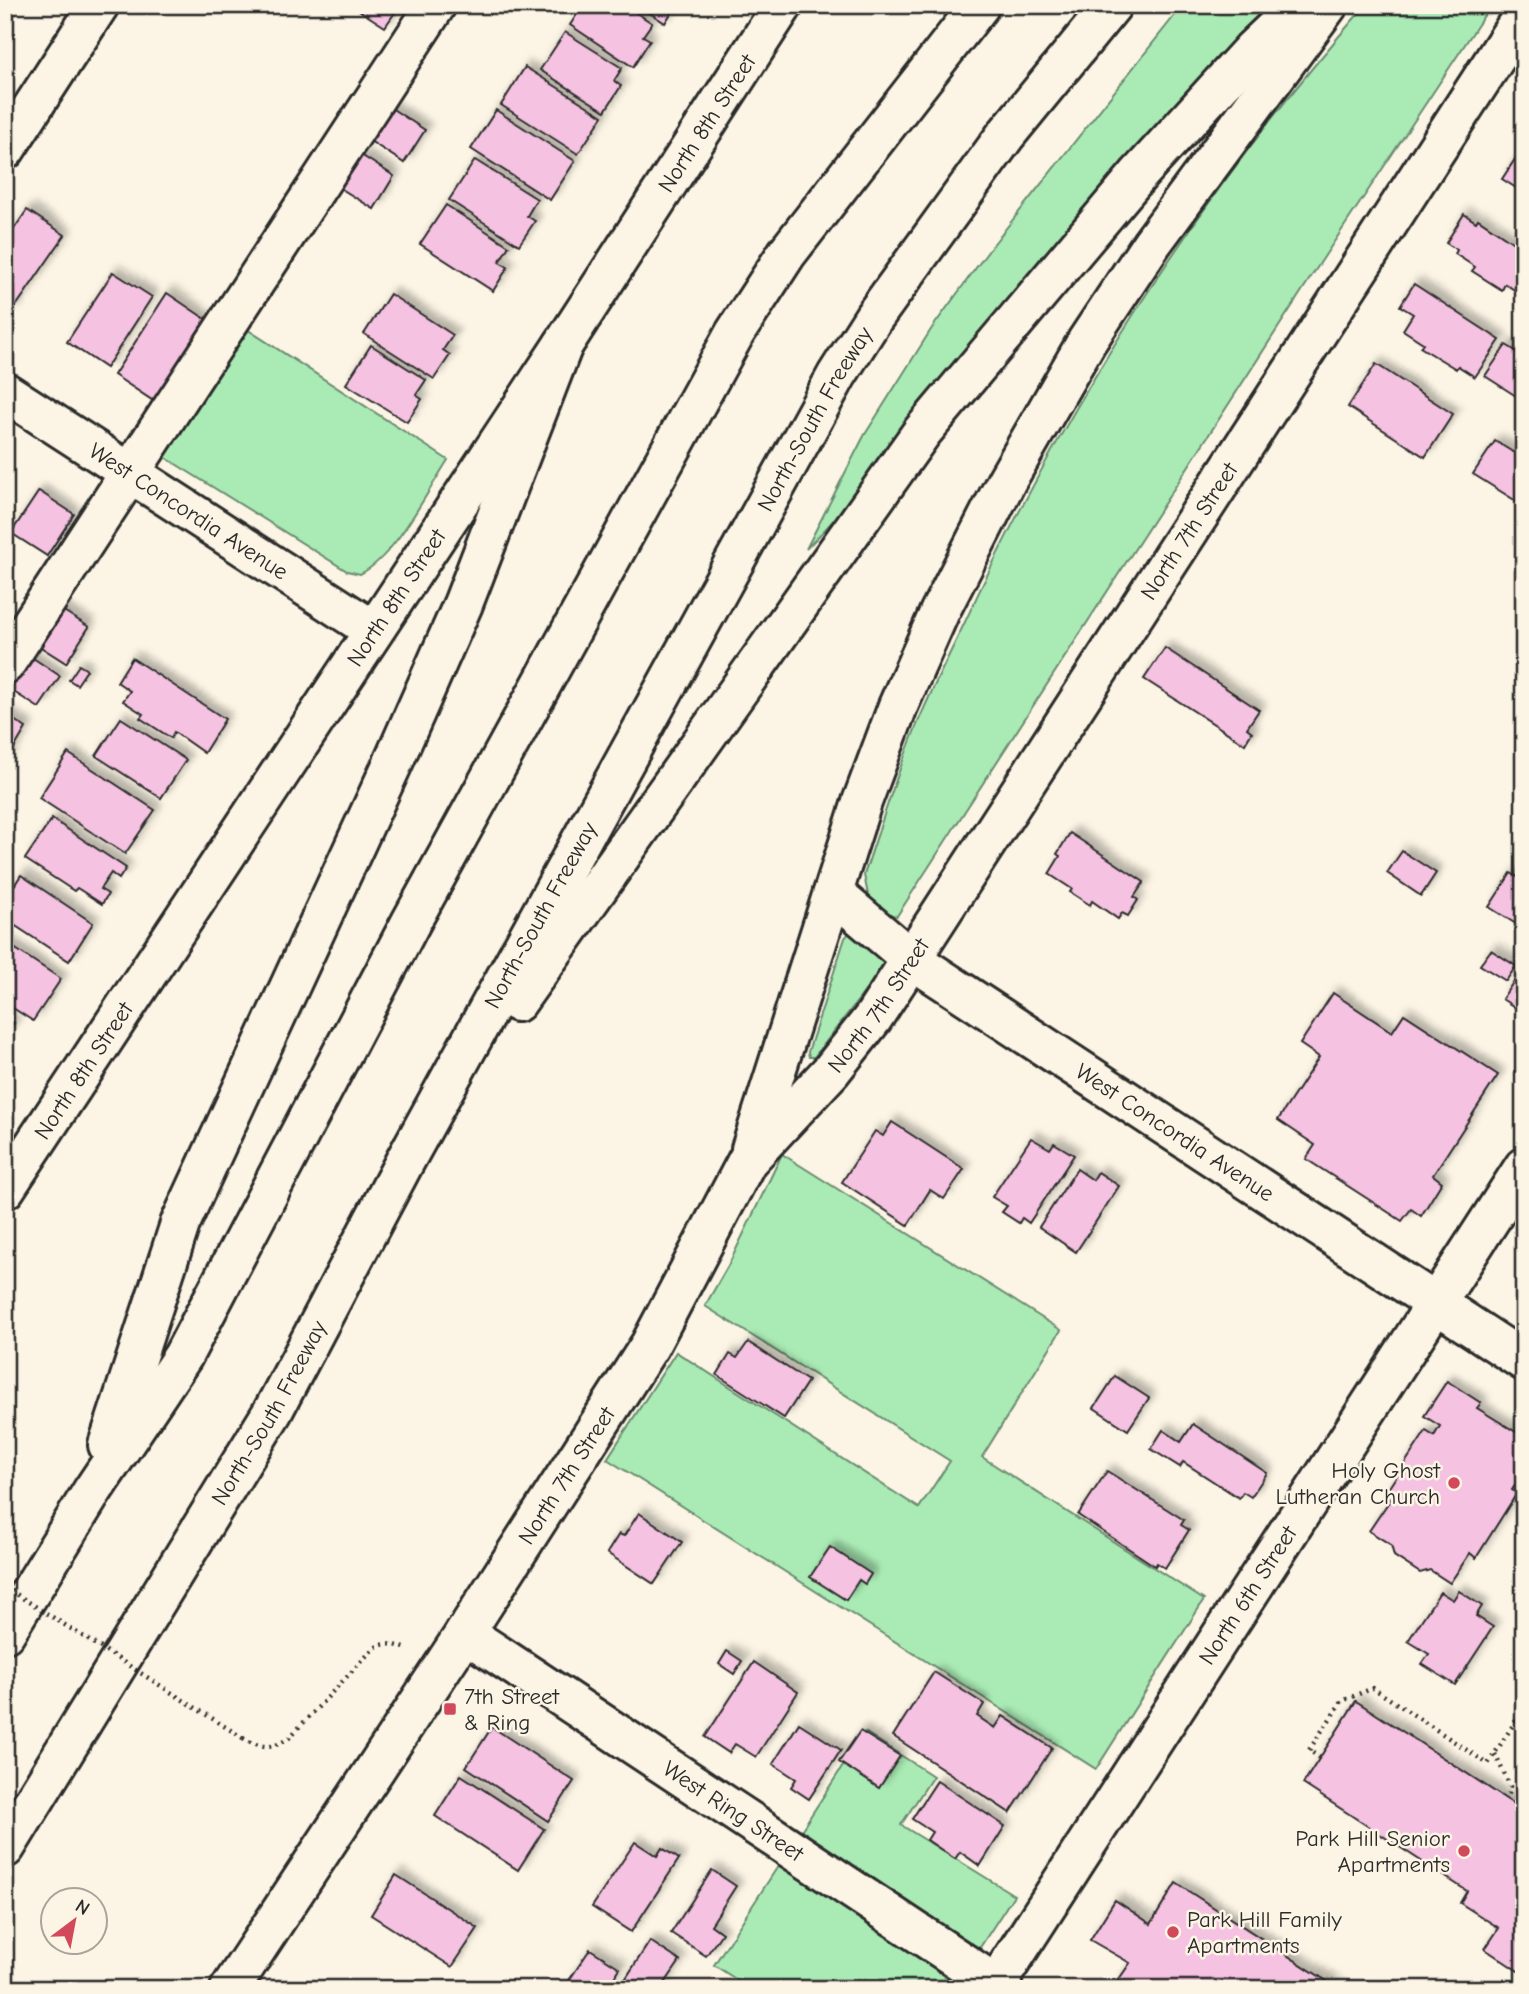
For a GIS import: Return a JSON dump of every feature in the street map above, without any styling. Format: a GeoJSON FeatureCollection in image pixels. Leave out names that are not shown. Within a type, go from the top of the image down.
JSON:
{"type":"FeatureCollection","features":[{"type":"Feature","properties":{"kind":"main road"},"geometry":{"type":"LineString","coordinates":[[5,150],[99,5]]}},
{"type":"Feature","properties":{"kind":"main road"},"geometry":{"type":"LineString","coordinates":[[5,664],[436,5]]}},
{"type":"Feature","properties":{"kind":"main road","name":"North 8th Street"},"geometry":{"type":"LineString","coordinates":[[5,1189],[563,345],[783,5]]}},
{"type":"Feature","properties":{"kind":"main road"},"geometry":{"type":"LineString","coordinates":[[5,1633],[93,1490],[183,1356],[411,922],[735,333],[787,253],[980,5]]}},
{"type":"Feature","properties":{"kind":"main road","name":"North-South Freeway"},"geometry":{"type":"LineString","coordinates":[[5,1848],[274,1412],[405,1161],[837,375],[881,306],[1005,136],[1112,5]]}},
{"type":"Feature","properties":{"kind":"main road"},"geometry":{"type":"LineString","coordinates":[[405,1161],[922,432],[1139,174],[1252,50],[1299,5]]}},
{"type":"Feature","properties":{"kind":"main road"},"geometry":{"type":"LineString","coordinates":[[747,1161],[862,802],[898,706],[940,611],[1007,480],[1087,341],[1152,243],[1328,5]]}},
{"type":"Feature","properties":{"kind":"main road","name":"North 7th Street"},"geometry":{"type":"LineString","coordinates":[[230,1989],[465,1633],[650,1345],[747,1161],[840,1060],[873,1018],[1524,14]]}},
{"type":"Feature","properties":{"kind":"main road"},"geometry":{"type":"LineString","coordinates":[[93,1490],[180,1224],[392,765],[463,604],[563,345]]}},
{"type":"Feature","properties":{"kind":"main road","name":"West Concordia Avenue"},"geometry":{"type":"LineString","coordinates":[[5,392],[373,630]]}},
{"type":"Feature","properties":{"kind":"main road","name":"West Concordia Avenue"},"geometry":{"type":"LineString","coordinates":[[833,893],[911,959],[1524,1361]]}},
{"type":"Feature","properties":{"kind":"main road","name":"North 6th Street"},"geometry":{"type":"LineString","coordinates":[[997,1987],[1524,1167]]}},
{"type":"Feature","properties":{"kind":"main road","name":"West Ring Street"},"geometry":{"type":"LineString","coordinates":[[465,1633],[997,1987]]}},
{"type":"Feature","properties":{"kind":"path"},"geometry":{"type":"LineString","coordinates":[[5,1587],[256,1745],[278,1745],[289,1738],[374,1648],[383,1643],[391,1643],[408,1650]]}},
{"type":"Feature","properties":{"kind":"path"},"geometry":{"type":"LineString","coordinates":[[1320,1758],[1309,1750],[1342,1701],[1373,1688],[1488,1764],[1524,1708]]}},
{"type":"Feature","properties":{"kind":"path"},"geometry":{"type":"LineString","coordinates":[[1494,1753],[1510,1786],[1508,1800]]}},
{"type":"Feature","properties":{"kind":"green space"},"geometry":{"type":"Polygon","coordinates":[[[1183,5],[1267,5],[1009,306],[850,501],[806,549],[864,436],[932,328],[992,246],[1183,5]]]}},
{"type":"Feature","properties":{"kind":"green space"},"geometry":{"type":"Polygon","coordinates":[[[1366,5],[1491,5],[1324,257],[897,916],[880,913],[868,895],[864,875],[903,761],[942,669],[1047,459],[1142,300],[1194,223],[1249,148],[1366,5]]]}},
{"type":"Feature","properties":{"kind":"green space"},"geometry":{"type":"Polygon","coordinates":[[[239,324],[448,460],[397,539],[373,566],[360,574],[347,571],[155,451],[239,324]]]}},
{"type":"Feature","properties":{"kind":"green space"},"geometry":{"type":"Polygon","coordinates":[[[849,933],[856,934],[883,954],[884,962],[876,977],[814,1057],[809,1057],[808,1052],[845,938],[849,933]]]}},
{"type":"Feature","properties":{"kind":"green space"},"geometry":{"type":"Polygon","coordinates":[[[782,1154],[1061,1330],[982,1457],[1204,1600],[1096,1769],[607,1459],[676,1352],[919,1508],[950,1461],[705,1306],[730,1262],[782,1154]]]}},
{"type":"Feature","properties":{"kind":"green space"},"geometry":{"type":"Polygon","coordinates":[[[865,1732],[933,1776],[901,1825],[1014,1895],[953,1989],[751,1989],[714,1965],[865,1732]]]}},
{"type":"Feature","properties":{"kind":"building"},"geometry":{"type":"Polygon","coordinates":[[[351,5],[400,5],[385,27],[351,5]]]}},
{"type":"Feature","properties":{"kind":"building"},"geometry":{"type":"Polygon","coordinates":[[[583,5],[624,5],[652,23],[643,36],[650,40],[633,67],[570,25],[583,5]]]}},
{"type":"Feature","properties":{"kind":"building"},"geometry":{"type":"Polygon","coordinates":[[[638,5],[676,5],[665,23],[638,5]]]}},
{"type":"Feature","properties":{"kind":"building"},"geometry":{"type":"Polygon","coordinates":[[[565,32],[622,68],[614,81],[621,86],[605,111],[540,70],[565,32]]]}},
{"type":"Feature","properties":{"kind":"building"},"geometry":{"type":"Polygon","coordinates":[[[525,67],[603,116],[578,154],[501,105],[525,67]]]}},
{"type":"Feature","properties":{"kind":"building"},"geometry":{"type":"Polygon","coordinates":[[[388,106],[425,130],[404,163],[367,139],[388,106]]]}},
{"type":"Feature","properties":{"kind":"building"},"geometry":{"type":"Polygon","coordinates":[[[496,110],[575,161],[550,200],[471,149],[496,110]]]}},
{"type":"Feature","properties":{"kind":"building"},"geometry":{"type":"Polygon","coordinates":[[[1524,147],[1524,193],[1502,179],[1524,147]]]}},
{"type":"Feature","properties":{"kind":"building"},"geometry":{"type":"Polygon","coordinates":[[[361,155],[394,176],[374,209],[340,188],[361,155]]]}},
{"type":"Feature","properties":{"kind":"building"},"geometry":{"type":"Polygon","coordinates":[[[475,160],[537,199],[527,216],[535,221],[519,245],[449,200],[475,160]]]}},
{"type":"Feature","properties":{"kind":"building"},"geometry":{"type":"Polygon","coordinates":[[[446,205],[509,246],[499,262],[508,267],[493,291],[420,244],[446,205]]]}},
{"type":"Feature","properties":{"kind":"building"},"geometry":{"type":"Polygon","coordinates":[[[27,210],[65,235],[12,312],[5,307],[5,242],[27,210]]]}},
{"type":"Feature","properties":{"kind":"building"},"geometry":{"type":"Polygon","coordinates":[[[1464,214],[1476,222],[1478,219],[1524,250],[1524,296],[1505,284],[1502,290],[1472,271],[1475,267],[1455,254],[1457,250],[1446,243],[1464,214]]]}},
{"type":"Feature","properties":{"kind":"building"},"geometry":{"type":"Polygon","coordinates":[[[113,272],[152,297],[106,368],[67,342],[113,272]]]}},
{"type":"Feature","properties":{"kind":"building"},"geometry":{"type":"Polygon","coordinates":[[[1414,284],[1500,340],[1475,377],[1420,347],[1423,343],[1403,330],[1413,314],[1400,306],[1414,284]]]}},
{"type":"Feature","properties":{"kind":"building"},"geometry":{"type":"Polygon","coordinates":[[[167,293],[207,320],[155,402],[114,375],[167,293]]]}},
{"type":"Feature","properties":{"kind":"building"},"geometry":{"type":"Polygon","coordinates":[[[390,294],[453,335],[443,350],[450,355],[434,379],[364,334],[390,294]]]}},
{"type":"Feature","properties":{"kind":"building"},"geometry":{"type":"Polygon","coordinates":[[[371,345],[426,380],[416,395],[422,399],[407,422],[346,384],[371,345]]]}},
{"type":"Feature","properties":{"kind":"building"},"geometry":{"type":"Polygon","coordinates":[[[1506,345],[1524,356],[1524,384],[1516,396],[1485,376],[1506,345]]]}},
{"type":"Feature","properties":{"kind":"building"},"geometry":{"type":"Polygon","coordinates":[[[1376,364],[1453,414],[1425,457],[1348,407],[1376,364]]]}},
{"type":"Feature","properties":{"kind":"building"},"geometry":{"type":"Polygon","coordinates":[[[1495,441],[1524,459],[1524,506],[1473,474],[1495,441]]]}},
{"type":"Feature","properties":{"kind":"building"},"geometry":{"type":"Polygon","coordinates":[[[39,491],[74,514],[47,556],[11,533],[39,491]]]}},
{"type":"Feature","properties":{"kind":"building"},"geometry":{"type":"Polygon","coordinates":[[[59,608],[89,627],[66,663],[36,644],[59,608]]]}},
{"type":"Feature","properties":{"kind":"building"},"geometry":{"type":"Polygon","coordinates":[[[1165,648],[1259,710],[1247,728],[1252,732],[1245,744],[1144,679],[1165,648]]]}},
{"type":"Feature","properties":{"kind":"building"},"geometry":{"type":"Polygon","coordinates":[[[30,656],[60,676],[39,708],[9,689],[30,656]]]}},
{"type":"Feature","properties":{"kind":"building"},"geometry":{"type":"Polygon","coordinates":[[[132,658],[225,719],[204,753],[174,732],[171,738],[140,718],[143,714],[123,701],[130,691],[117,682],[132,658]]]}},
{"type":"Feature","properties":{"kind":"building"},"geometry":{"type":"Polygon","coordinates":[[[79,665],[87,670],[77,685],[69,680],[79,665]]]}},
{"type":"Feature","properties":{"kind":"building"},"geometry":{"type":"Polygon","coordinates":[[[5,714],[26,728],[6,762],[5,761],[5,714]]]}},
{"type":"Feature","properties":{"kind":"building"},"geometry":{"type":"Polygon","coordinates":[[[121,718],[186,760],[161,798],[96,756],[121,718]]]}},
{"type":"Feature","properties":{"kind":"building"},"geometry":{"type":"Polygon","coordinates":[[[68,753],[155,810],[125,854],[39,798],[68,753]]]}},
{"type":"Feature","properties":{"kind":"building"},"geometry":{"type":"Polygon","coordinates":[[[52,819],[126,868],[119,879],[111,873],[100,889],[108,894],[102,904],[77,888],[74,891],[25,859],[52,819]]]}},
{"type":"Feature","properties":{"kind":"building"},"geometry":{"type":"Polygon","coordinates":[[[1070,833],[1144,882],[1134,897],[1138,900],[1128,916],[1122,913],[1118,919],[1092,901],[1090,905],[1049,874],[1070,833]]]}},
{"type":"Feature","properties":{"kind":"building"},"geometry":{"type":"Polygon","coordinates":[[[1402,851],[1436,873],[1421,896],[1387,873],[1402,851]]]}},
{"type":"Feature","properties":{"kind":"building"},"geometry":{"type":"Polygon","coordinates":[[[1511,873],[1524,881],[1524,929],[1489,907],[1511,873]]]}},
{"type":"Feature","properties":{"kind":"building"},"geometry":{"type":"Polygon","coordinates":[[[21,875],[93,923],[69,961],[5,919],[5,900],[21,875]]]}},
{"type":"Feature","properties":{"kind":"building"},"geometry":{"type":"Polygon","coordinates":[[[5,942],[61,979],[33,1021],[5,1003],[5,942]]]}},
{"type":"Feature","properties":{"kind":"building"},"geometry":{"type":"Polygon","coordinates":[[[1491,950],[1516,966],[1506,981],[1480,965],[1491,950]]]}},
{"type":"Feature","properties":{"kind":"building"},"geometry":{"type":"Polygon","coordinates":[[[1524,966],[1524,1013],[1502,999],[1524,966]]]}},
{"type":"Feature","properties":{"kind":"building"},"geometry":{"type":"Polygon","coordinates":[[[1333,993],[1392,1032],[1404,1014],[1498,1075],[1433,1175],[1442,1182],[1421,1216],[1411,1209],[1402,1221],[1306,1159],[1315,1145],[1278,1120],[1319,1057],[1300,1044],[1333,993]]]}},
{"type":"Feature","properties":{"kind":"building"},"geometry":{"type":"Polygon","coordinates":[[[5,1017],[14,1023],[5,1036],[5,1017]]]}},
{"type":"Feature","properties":{"kind":"building"},"geometry":{"type":"Polygon","coordinates":[[[892,1122],[964,1169],[944,1199],[930,1190],[908,1225],[842,1182],[875,1131],[883,1136],[892,1122]]]}},
{"type":"Feature","properties":{"kind":"building"},"geometry":{"type":"Polygon","coordinates":[[[1031,1138],[1050,1149],[1054,1143],[1074,1155],[1029,1223],[1022,1218],[1019,1223],[1002,1212],[1007,1206],[992,1197],[1031,1138]]]}},
{"type":"Feature","properties":{"kind":"building"},"geometry":{"type":"Polygon","coordinates":[[[1077,1169],[1093,1180],[1098,1172],[1119,1186],[1076,1252],[1039,1227],[1077,1169]]]}},
{"type":"Feature","properties":{"kind":"building"},"geometry":{"type":"Polygon","coordinates":[[[748,1342],[808,1381],[784,1418],[717,1375],[730,1354],[737,1358],[748,1342]]]}},
{"type":"Feature","properties":{"kind":"building"},"geometry":{"type":"Polygon","coordinates":[[[1115,1376],[1149,1398],[1128,1430],[1094,1408],[1115,1376]]]}},
{"type":"Feature","properties":{"kind":"building","name":"Holy Ghost Lutheran Church"},"geometry":{"type":"Polygon","coordinates":[[[1447,1381],[1481,1403],[1477,1408],[1524,1437],[1524,1476],[1522,1475],[1512,1490],[1517,1493],[1476,1558],[1470,1553],[1450,1583],[1430,1570],[1420,1573],[1394,1556],[1391,1545],[1369,1531],[1390,1500],[1384,1495],[1426,1431],[1434,1436],[1440,1426],[1424,1416],[1447,1381]]]}},
{"type":"Feature","properties":{"kind":"building"},"geometry":{"type":"Polygon","coordinates":[[[1193,1424],[1267,1473],[1251,1497],[1243,1492],[1239,1498],[1183,1462],[1180,1467],[1151,1449],[1163,1430],[1181,1442],[1193,1424]]]}},
{"type":"Feature","properties":{"kind":"building"},"geometry":{"type":"Polygon","coordinates":[[[1107,1471],[1184,1520],[1181,1525],[1189,1530],[1165,1568],[1157,1563],[1155,1566],[1078,1515],[1107,1471]]]}},
{"type":"Feature","properties":{"kind":"building"},"geometry":{"type":"Polygon","coordinates":[[[639,1513],[682,1542],[654,1584],[607,1553],[619,1534],[624,1536],[639,1513]]]}},
{"type":"Feature","properties":{"kind":"building"},"geometry":{"type":"Polygon","coordinates":[[[830,1547],[871,1574],[865,1584],[859,1580],[846,1600],[810,1577],[830,1547]]]}},
{"type":"Feature","properties":{"kind":"building"},"geometry":{"type":"Polygon","coordinates":[[[1459,1591],[1482,1606],[1476,1616],[1493,1627],[1455,1685],[1422,1664],[1429,1654],[1408,1641],[1440,1592],[1453,1600],[1459,1591]]]}},
{"type":"Feature","properties":{"kind":"building"},"geometry":{"type":"Polygon","coordinates":[[[727,1651],[742,1661],[734,1674],[719,1664],[727,1651]]]}},
{"type":"Feature","properties":{"kind":"building"},"geometry":{"type":"Polygon","coordinates":[[[754,1662],[798,1692],[756,1757],[735,1744],[729,1753],[705,1737],[754,1662]]]}},
{"type":"Feature","properties":{"kind":"building"},"geometry":{"type":"Polygon","coordinates":[[[934,1672],[984,1704],[977,1716],[995,1728],[1003,1716],[1052,1748],[1010,1813],[893,1736],[934,1672]]]}},
{"type":"Feature","properties":{"kind":"building","name":"Park Hill Senior Apartments"},"geometry":{"type":"Polygon","coordinates":[[[1356,1701],[1523,1810],[1524,1808],[1524,1969],[1521,1973],[1485,1949],[1499,1928],[1460,1903],[1467,1891],[1303,1784],[1356,1701]]]}},
{"type":"Feature","properties":{"kind":"building"},"geometry":{"type":"Polygon","coordinates":[[[799,1723],[841,1750],[809,1799],[791,1787],[796,1779],[773,1764],[799,1723]]]}},
{"type":"Feature","properties":{"kind":"building"},"geometry":{"type":"Polygon","coordinates":[[[492,1727],[574,1781],[548,1821],[466,1767],[492,1727]]]}},
{"type":"Feature","properties":{"kind":"building"},"geometry":{"type":"Polygon","coordinates":[[[860,1731],[900,1756],[879,1788],[839,1762],[860,1731]]]}},
{"type":"Feature","properties":{"kind":"building"},"geometry":{"type":"Polygon","coordinates":[[[461,1775],[544,1829],[518,1870],[435,1816],[461,1775]]]}},
{"type":"Feature","properties":{"kind":"building"},"geometry":{"type":"Polygon","coordinates":[[[937,1781],[1005,1826],[980,1866],[960,1852],[955,1859],[927,1840],[932,1832],[912,1819],[937,1781]]]}},
{"type":"Feature","properties":{"kind":"building"},"geometry":{"type":"Polygon","coordinates":[[[635,1842],[657,1856],[662,1848],[679,1859],[631,1932],[592,1907],[635,1842]]]}},
{"type":"Feature","properties":{"kind":"building"},"geometry":{"type":"Polygon","coordinates":[[[712,1870],[736,1886],[711,1925],[722,1933],[706,1956],[671,1933],[712,1870]]]}},
{"type":"Feature","properties":{"kind":"building"},"geometry":{"type":"Polygon","coordinates":[[[396,1875],[478,1928],[452,1967],[371,1915],[396,1875]]]}},
{"type":"Feature","properties":{"kind":"building","name":"Park Hill Family Apartments"},"geometry":{"type":"Polygon","coordinates":[[[1176,1883],[1339,1989],[1121,1989],[1115,1985],[1130,1963],[1090,1940],[1115,1900],[1151,1924],[1176,1883]]]}},
{"type":"Feature","properties":{"kind":"building"},"geometry":{"type":"Polygon","coordinates":[[[650,1941],[680,1961],[661,1989],[619,1989],[650,1941]]]}},
{"type":"Feature","properties":{"kind":"building"},"geometry":{"type":"Polygon","coordinates":[[[590,1949],[620,1968],[607,1989],[578,1989],[568,1982],[590,1949]]]}},
{"type":"Feature","properties":{"kind":"place","name":"Holy Ghost Lutheran Church"},"geometry":{"type":"Point","coordinates":[1454,1483]}},
{"type":"Feature","properties":{"kind":"place","name":"7th Street & Ring"},"geometry":{"type":"Point","coordinates":[450,1709]}},
{"type":"Feature","properties":{"kind":"place","name":"Park Hill Senior Apartments"},"geometry":{"type":"Point","coordinates":[1464,1851]}},
{"type":"Feature","properties":{"kind":"place","name":"Park Hill Family Apartments"},"geometry":{"type":"Point","coordinates":[1173,1932]}}]}
